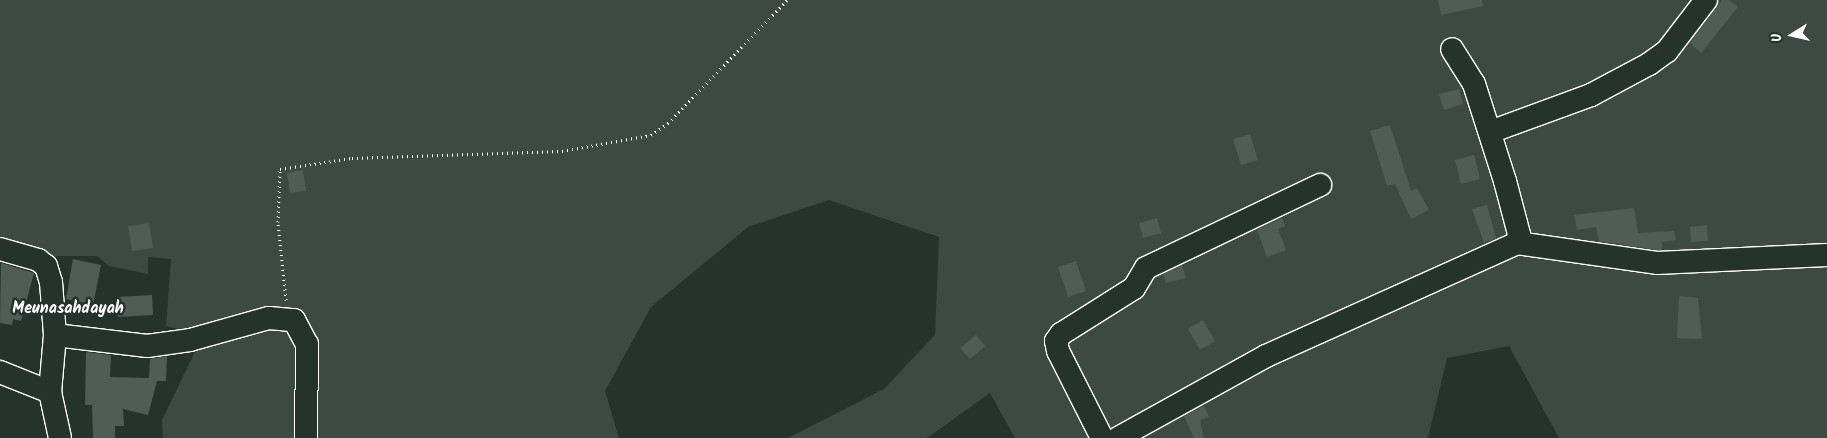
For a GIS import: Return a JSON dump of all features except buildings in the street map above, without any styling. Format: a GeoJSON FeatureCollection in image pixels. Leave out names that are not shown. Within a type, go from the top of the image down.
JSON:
{"type":"FeatureCollection","features":[{"type":"Feature","properties":{"kind":"street"},"geometry":{"type":"LineString","coordinates":[[1490,132],[1591,95],[1649,64],[1667,51],[1706,0]]}},
{"type":"Feature","properties":{"kind":"street"},"geometry":{"type":"LineString","coordinates":[[1452,49],[1474,84],[1490,132],[1519,234],[1517,243]]}},
{"type":"Feature","properties":{"kind":"street"},"geometry":{"type":"LineString","coordinates":[[1102,438],[1058,351],[1056,341],[1061,334],[1134,288],[1146,268],[1320,184]]}},
{"type":"Feature","properties":{"kind":"street"},"geometry":{"type":"LineString","coordinates":[[1118,438],[1266,356],[1517,243],[1658,263],[1827,255]]}},
{"type":"Feature","properties":{"kind":"street"},"geometry":{"type":"LineString","coordinates":[[0,250],[22,254],[46,266],[54,303],[55,335],[50,392],[60,438]]}},
{"type":"Feature","properties":{"kind":"street"},"geometry":{"type":"LineString","coordinates":[[55,335],[147,346],[190,340],[269,318],[288,318],[302,330],[307,344],[306,438]]}},
{"type":"Feature","properties":{"kind":"street"},"geometry":{"type":"LineString","coordinates":[[0,372],[50,392]]}},
{"type":"Feature","properties":{"kind":"path"},"geometry":{"type":"LineString","coordinates":[[288,318],[278,222],[280,169],[352,158],[562,151],[651,135],[668,123],[788,0]]}},
{"type":"Feature","properties":{"kind":"shaded area"},"geometry":{"type":"Polygon","coordinates":[[[0,0],[1827,0],[1827,438],[1559,438],[1509,346],[1447,358],[1428,438],[1015,438],[990,393],[927,438],[788,438],[884,389],[935,335],[939,237],[829,200],[748,227],[651,307],[605,391],[619,438],[163,438],[162,420],[203,335],[166,326],[171,259],[148,257],[148,274],[109,266],[97,256],[41,256],[0,239],[0,0]]]}},
{"type":"Feature","properties":{"kind":"district","name":"Meunasahdayah"},"geometry":{"type":"Point","coordinates":[68,309]}}]}
